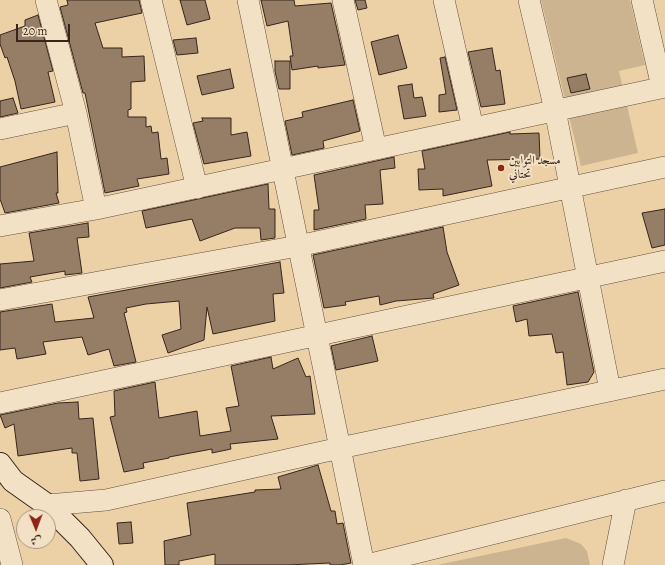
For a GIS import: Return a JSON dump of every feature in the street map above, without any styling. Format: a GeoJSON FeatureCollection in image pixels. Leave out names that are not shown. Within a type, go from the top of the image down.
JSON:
{"type":"FeatureCollection","features":[{"type":"Feature","properties":{"kind":"main road"},"geometry":{"type":"LineString","coordinates":[[0,464],[13,480],[47,505],[80,538],[102,565]]}},
{"type":"Feature","properties":{"kind":"street"},"geometry":{"type":"LineString","coordinates":[[46,0],[76,113],[96,209]]}},
{"type":"Feature","properties":{"kind":"street"},"geometry":{"type":"LineString","coordinates":[[151,0],[197,188]]}},
{"type":"Feature","properties":{"kind":"street"},"geometry":{"type":"LineString","coordinates":[[248,0],[364,565]]}},
{"type":"Feature","properties":{"kind":"street"},"geometry":{"type":"LineString","coordinates":[[343,0],[376,149]]}},
{"type":"Feature","properties":{"kind":"street"},"geometry":{"type":"LineString","coordinates":[[444,0],[473,128]]}},
{"type":"Feature","properties":{"kind":"street"},"geometry":{"type":"LineString","coordinates":[[529,0],[554,110],[610,390]]}},
{"type":"Feature","properties":{"kind":"street"},"geometry":{"type":"LineString","coordinates":[[0,226],[96,209],[197,188],[663,87],[642,0]]}},
{"type":"Feature","properties":{"kind":"street"},"geometry":{"type":"LineString","coordinates":[[0,129],[76,113]]}},
{"type":"Feature","properties":{"kind":"street"},"geometry":{"type":"LineString","coordinates":[[0,300],[298,246],[665,167]]}},
{"type":"Feature","properties":{"kind":"street"},"geometry":{"type":"LineString","coordinates":[[0,403],[665,261]]}},
{"type":"Feature","properties":{"kind":"street"},"geometry":{"type":"LineString","coordinates":[[47,505],[106,500],[340,448],[665,379]]}},
{"type":"Feature","properties":{"kind":"street"},"geometry":{"type":"LineString","coordinates":[[367,565],[665,491]]}},
{"type":"Feature","properties":{"kind":"street"},"geometry":{"type":"LineString","coordinates":[[613,565],[626,500]]}},
{"type":"Feature","properties":{"kind":"street"},"geometry":{"type":"LineString","coordinates":[[0,519],[12,565]]}},
{"type":"Feature","properties":{"kind":"shaded area"},"geometry":{"type":"Polygon","coordinates":[[[541,0],[630,0],[645,65],[619,71],[638,153],[581,166],[541,0]]]}},
{"type":"Feature","properties":{"kind":"shaded area"},"geometry":{"type":"Polygon","coordinates":[[[566,538],[581,544],[587,551],[590,565],[437,565],[566,538]]]}},
{"type":"Feature","properties":{"kind":"building"},"geometry":{"type":"Polygon","coordinates":[[[67,0],[139,0],[142,13],[95,23],[103,48],[122,48],[122,57],[144,56],[145,81],[131,82],[131,109],[128,110],[128,117],[146,117],[146,127],[151,126],[152,133],[158,132],[161,159],[167,158],[169,174],[137,179],[139,186],[105,193],[85,93],[83,93],[60,7],[68,5],[67,0]]]}},
{"type":"Feature","properties":{"kind":"building"},"geometry":{"type":"Polygon","coordinates":[[[180,0],[205,0],[210,19],[187,25],[180,0]]]}},
{"type":"Feature","properties":{"kind":"building"},"geometry":{"type":"Polygon","coordinates":[[[261,0],[294,0],[295,6],[331,3],[345,65],[318,68],[318,66],[292,70],[290,56],[293,56],[288,21],[267,26],[261,0]]]}},
{"type":"Feature","properties":{"kind":"building"},"geometry":{"type":"Polygon","coordinates":[[[355,0],[365,0],[367,8],[358,10],[355,0]]]}},
{"type":"Feature","properties":{"kind":"building"},"geometry":{"type":"Polygon","coordinates":[[[38,15],[53,71],[48,72],[55,102],[21,109],[15,81],[7,57],[5,58],[0,44],[0,35],[25,26],[25,20],[38,15]]]}},
{"type":"Feature","properties":{"kind":"building"},"geometry":{"type":"Polygon","coordinates":[[[398,35],[407,68],[379,75],[371,42],[398,35]]]}},
{"type":"Feature","properties":{"kind":"building"},"geometry":{"type":"Polygon","coordinates":[[[196,38],[198,53],[177,55],[173,40],[196,38]]]}},
{"type":"Feature","properties":{"kind":"building"},"geometry":{"type":"Polygon","coordinates":[[[492,48],[496,71],[500,70],[505,104],[481,107],[468,52],[492,48]]]}},
{"type":"Feature","properties":{"kind":"building"},"geometry":{"type":"Polygon","coordinates":[[[445,57],[457,110],[439,112],[439,95],[446,94],[440,58],[445,57]]]}},
{"type":"Feature","properties":{"kind":"building"},"geometry":{"type":"Polygon","coordinates":[[[275,61],[290,61],[290,89],[279,89],[275,71],[275,61]]]}},
{"type":"Feature","properties":{"kind":"building"},"geometry":{"type":"Polygon","coordinates":[[[230,69],[234,88],[202,95],[197,76],[230,69]]]}},
{"type":"Feature","properties":{"kind":"building"},"geometry":{"type":"Polygon","coordinates":[[[586,74],[590,89],[571,93],[567,78],[586,74]]]}},
{"type":"Feature","properties":{"kind":"building"},"geometry":{"type":"Polygon","coordinates":[[[412,84],[414,98],[422,97],[426,116],[404,119],[398,86],[412,84]]]}},
{"type":"Feature","properties":{"kind":"building"},"geometry":{"type":"Polygon","coordinates":[[[13,98],[18,113],[0,117],[0,101],[13,98]]]}},
{"type":"Feature","properties":{"kind":"building"},"geometry":{"type":"Polygon","coordinates":[[[353,100],[360,131],[323,141],[324,148],[292,155],[285,121],[303,117],[302,112],[353,100]]]}},
{"type":"Feature","properties":{"kind":"building"},"geometry":{"type":"Polygon","coordinates":[[[202,118],[231,118],[231,135],[247,132],[251,156],[204,164],[193,123],[203,121],[202,118]]]}},
{"type":"Feature","properties":{"kind":"building"},"geometry":{"type":"Polygon","coordinates":[[[510,132],[510,134],[539,133],[540,159],[487,160],[492,186],[443,196],[443,189],[419,190],[418,169],[425,169],[422,151],[510,132]]]}},
{"type":"Feature","properties":{"kind":"building"},"geometry":{"type":"Polygon","coordinates":[[[57,152],[58,193],[56,193],[59,203],[5,213],[0,199],[0,167],[57,152]]]}},
{"type":"Feature","properties":{"kind":"building"},"geometry":{"type":"Polygon","coordinates":[[[394,157],[395,168],[380,170],[383,204],[365,205],[366,219],[314,230],[314,210],[319,210],[314,175],[394,157]]]}},
{"type":"Feature","properties":{"kind":"building"},"geometry":{"type":"Polygon","coordinates":[[[268,184],[269,209],[275,209],[275,238],[261,240],[260,228],[235,228],[200,241],[192,219],[146,228],[142,211],[268,184]]]}},
{"type":"Feature","properties":{"kind":"building"},"geometry":{"type":"Polygon","coordinates":[[[665,209],[665,245],[652,248],[642,213],[665,209]]]}},
{"type":"Feature","properties":{"kind":"building"},"geometry":{"type":"Polygon","coordinates":[[[88,223],[89,237],[77,238],[82,273],[65,275],[65,271],[30,277],[32,282],[0,288],[0,264],[34,261],[29,233],[88,223]]]}},
{"type":"Feature","properties":{"kind":"building"},"geometry":{"type":"Polygon","coordinates":[[[443,227],[447,252],[459,285],[433,294],[434,298],[396,301],[380,305],[379,296],[345,302],[346,305],[324,308],[313,255],[443,227]]]}},
{"type":"Feature","properties":{"kind":"building"},"geometry":{"type":"Polygon","coordinates":[[[280,262],[284,293],[273,294],[275,321],[213,334],[207,307],[204,340],[168,353],[162,335],[181,329],[179,301],[146,304],[126,308],[127,312],[124,313],[136,362],[114,366],[109,349],[88,355],[82,337],[43,342],[46,354],[17,359],[15,348],[0,350],[0,312],[52,304],[55,322],[94,318],[88,297],[280,262]]]}},
{"type":"Feature","properties":{"kind":"building"},"geometry":{"type":"Polygon","coordinates":[[[578,292],[594,372],[588,382],[567,385],[563,352],[556,353],[552,334],[529,336],[527,319],[516,322],[513,306],[578,292]]]}},
{"type":"Feature","properties":{"kind":"building"},"geometry":{"type":"Polygon","coordinates":[[[372,336],[378,361],[336,370],[331,346],[372,336]]]}},
{"type":"Feature","properties":{"kind":"building"},"geometry":{"type":"Polygon","coordinates":[[[271,357],[273,369],[298,358],[306,377],[310,376],[315,414],[271,416],[278,439],[230,444],[231,449],[212,453],[212,449],[169,457],[143,463],[144,468],[124,472],[110,417],[115,416],[114,391],[155,382],[159,418],[197,411],[200,436],[231,431],[226,408],[239,406],[231,366],[271,357]]]}},
{"type":"Feature","properties":{"kind":"building"},"geometry":{"type":"Polygon","coordinates":[[[78,402],[79,419],[93,418],[99,479],[80,481],[77,453],[72,453],[72,448],[18,456],[14,424],[5,428],[0,415],[58,403],[78,402]]]}},
{"type":"Feature","properties":{"kind":"building"},"geometry":{"type":"Polygon","coordinates":[[[318,465],[331,511],[335,511],[337,524],[343,523],[351,563],[340,565],[330,565],[330,563],[287,565],[215,565],[215,554],[179,561],[179,565],[165,565],[164,541],[191,535],[187,503],[255,492],[255,490],[281,489],[278,477],[318,465]]]}},
{"type":"Feature","properties":{"kind":"building"},"geometry":{"type":"Polygon","coordinates":[[[131,522],[133,543],[119,544],[117,523],[131,522]]]}},
{"type":"Feature","properties":{"kind":"place","name":"مسجد التوابين تحتاني"},"geometry":{"type":"Point","coordinates":[501,168]}}]}
